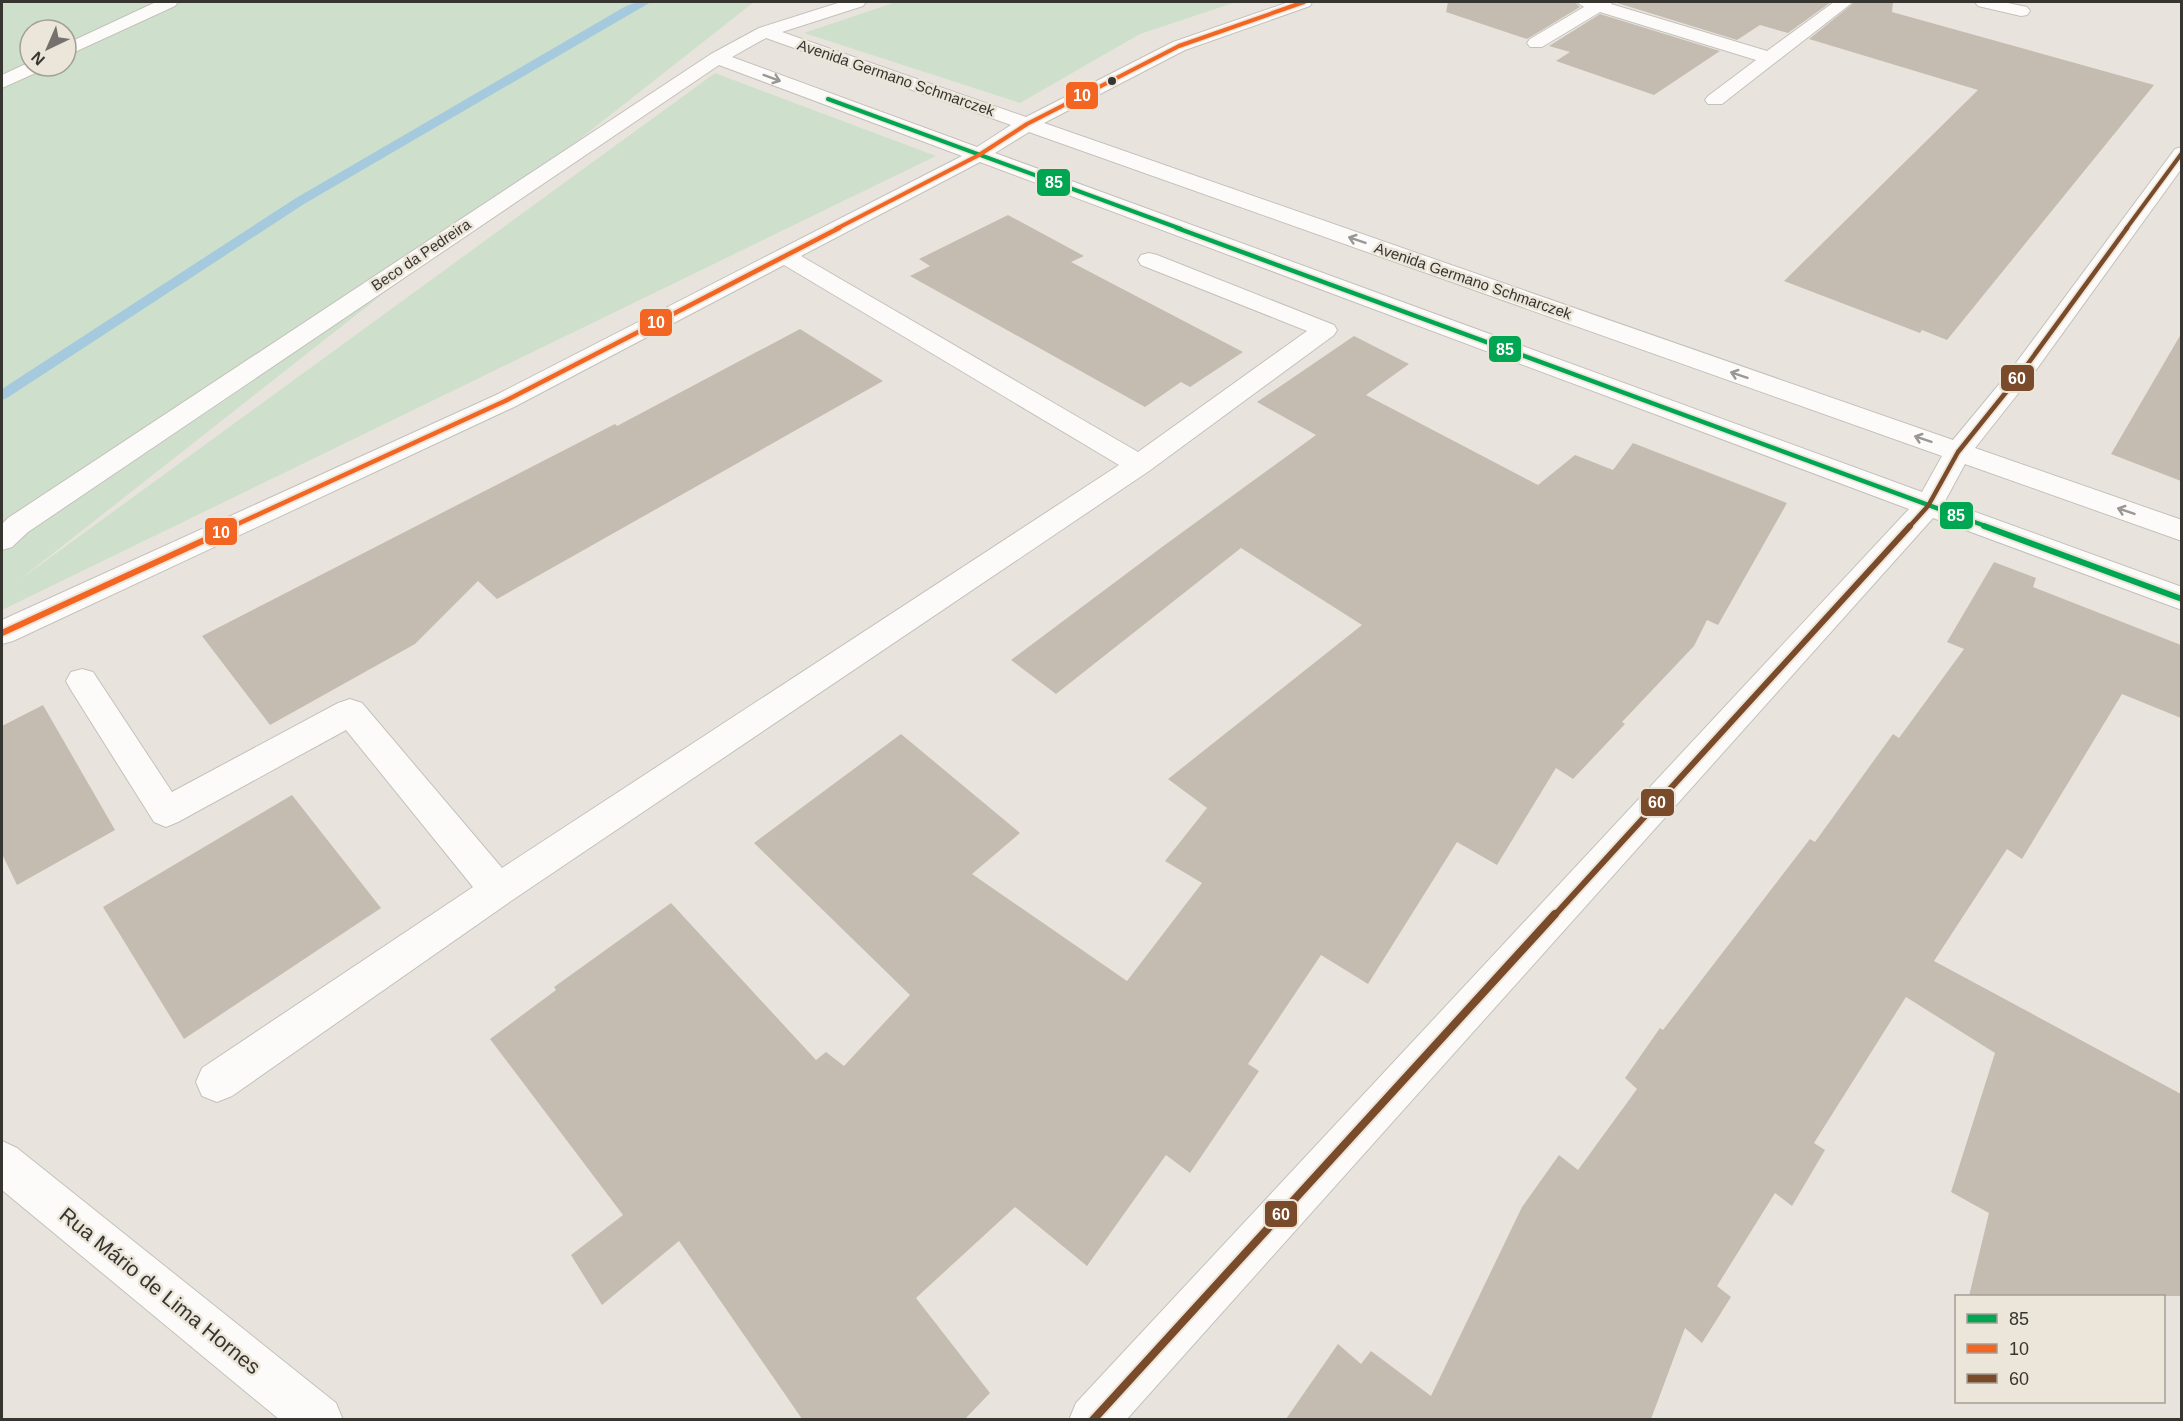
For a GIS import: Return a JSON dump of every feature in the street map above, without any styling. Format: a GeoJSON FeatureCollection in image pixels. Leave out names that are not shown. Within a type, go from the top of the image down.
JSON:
{"type":"FeatureCollection","features":[{"type":"Feature","properties":{"kind":"street"},"geometry":{"type":"LineString","coordinates":[[78,45],[169,2]]}},
{"type":"Feature","properties":{"kind":"street","name":"Beco da Pedreira"},"geometry":{"type":"LineString","coordinates":[[2,540],[18,525],[717,58],[765,32],[857,2]]}},
{"type":"Feature","properties":{"kind":"street"},"geometry":{"type":"LineString","coordinates":[[2,633],[505,401],[979,154],[1027,124],[1179,46],[1304,2]]}},
{"type":"Feature","properties":{"kind":"street"},"geometry":{"type":"LineString","coordinates":[[1715,100],[1844,2]]}},
{"type":"Feature","properties":{"kind":"street"},"geometry":{"type":"LineString","coordinates":[[1984,2],[2021,11]]}},
{"type":"Feature","properties":{"kind":"street"},"geometry":{"type":"LineString","coordinates":[[1536,44],[1596,3],[1770,58]]}},
{"type":"Feature","properties":{"kind":"street","name":"Avenida Germano Schmarczek"},"geometry":{"type":"LineString","coordinates":[[765,32],[2181,531]]}},
{"type":"Feature","properties":{"kind":"street"},"geometry":{"type":"LineString","coordinates":[[717,58],[2181,599]]}},
{"type":"Feature","properties":{"kind":"street"},"geometry":{"type":"LineString","coordinates":[[2,82],[18,74]]}},
{"type":"Feature","properties":{"kind":"street"},"geometry":{"type":"LineString","coordinates":[[1093,1419],[1928,506],[1958,452],[2019,376],[2181,153]]}},
{"type":"Feature","properties":{"kind":"street"},"geometry":{"type":"LineString","coordinates":[[784,256],[1139,465]]}},
{"type":"Feature","properties":{"kind":"street"},"geometry":{"type":"LineString","coordinates":[[217,1082],[498,890],[1139,465],[1325,330],[1149,260]]}},
{"type":"Feature","properties":{"kind":"street"},"geometry":{"type":"LineString","coordinates":[[82,681],[166,812],[350,712],[498,890]]}},
{"type":"Feature","properties":{"kind":"street","name":"Rua Mário de Lima Hornes"},"geometry":{"type":"LineString","coordinates":[[2,1163],[319,1419]]}},
{"type":"Feature","properties":{"kind":"green space"},"geometry":{"type":"Polygon","coordinates":[[[2,2],[754,2],[18,581],[715,73],[936,156],[2,610],[2,2]]]}},
{"type":"Feature","properties":{"kind":"green space"},"geometry":{"type":"Polygon","coordinates":[[[896,2],[1236,2],[1140,34],[1020,103],[804,33],[896,2]]]}},
{"type":"Feature","properties":{"kind":"building"},"geometry":{"type":"Polygon","coordinates":[[[1448,2],[1575,2],[1580,7],[1527,39],[1446,12],[1448,2]]]}},
{"type":"Feature","properties":{"kind":"building"},"geometry":{"type":"Polygon","coordinates":[[[1614,2],[1831,2],[1788,33],[1760,25],[1737,40],[1614,2]]]}},
{"type":"Feature","properties":{"kind":"building"},"geometry":{"type":"Polygon","coordinates":[[[1855,2],[1893,2],[1892,12],[2154,85],[1947,340],[1922,330],[1920,333],[1784,281],[1978,90],[1809,39],[1855,2]]]}},
{"type":"Feature","properties":{"kind":"building"},"geometry":{"type":"Polygon","coordinates":[[[1600,14],[1720,51],[1654,95],[1556,61],[1570,52],[1549,46],[1600,14]]]}},
{"type":"Feature","properties":{"kind":"building"},"geometry":{"type":"Polygon","coordinates":[[[1008,215],[1084,256],[1071,262],[1243,352],[1190,387],[1181,382],[1145,407],[910,276],[930,266],[919,259],[1008,215]]]}},
{"type":"Feature","properties":{"kind":"building"},"geometry":{"type":"Polygon","coordinates":[[[800,329],[883,381],[497,599],[478,581],[415,644],[270,725],[202,636],[615,424],[617,426],[800,329]]]}},
{"type":"Feature","properties":{"kind":"building"},"geometry":{"type":"Polygon","coordinates":[[[2181,334],[2181,481],[2111,454],[2181,334]]]}},
{"type":"Feature","properties":{"kind":"building"},"geometry":{"type":"Polygon","coordinates":[[[1354,336],[1409,364],[1366,395],[1538,485],[1575,455],[1613,470],[1633,443],[1787,503],[1718,625],[1707,620],[1694,646],[1622,722],[1625,724],[1573,779],[1556,768],[1497,865],[1457,842],[1368,984],[1321,955],[1248,1064],[1259,1071],[1190,1173],[1166,1155],[1087,1266],[1015,1207],[916,1298],[990,1393],[965,1419],[802,1419],[679,1241],[602,1305],[571,1255],[623,1215],[490,1039],[556,990],[554,987],[671,903],[816,1060],[826,1052],[844,1066],[910,995],[754,843],[901,734],[1020,833],[972,874],[1127,981],[1202,883],[1165,861],[1207,808],[1168,779],[1362,625],[1241,548],[1056,694],[1011,660],[1316,435],[1257,402],[1354,336]]]}},
{"type":"Feature","properties":{"kind":"building"},"geometry":{"type":"Polygon","coordinates":[[[1994,562],[2036,578],[2033,587],[2181,645],[2181,718],[2122,694],[2022,859],[2007,849],[1934,961],[2181,1094],[2181,1296],[1969,1295],[1989,1213],[1951,1192],[1995,1053],[1906,997],[1814,1143],[1825,1150],[1792,1206],[1775,1193],[1717,1286],[1731,1297],[1702,1343],[1685,1328],[1651,1419],[1286,1419],[1338,1344],[1361,1364],[1371,1351],[1431,1396],[1522,1207],[1559,1155],[1578,1170],[1637,1089],[1625,1078],[1660,1028],[1663,1030],[1810,839],[1815,842],[1893,734],[1899,738],[1964,649],[1947,642],[1994,562]]]}},
{"type":"Feature","properties":{"kind":"building"},"geometry":{"type":"Polygon","coordinates":[[[43,705],[115,830],[17,885],[2,854],[2,726],[43,705]]]}},
{"type":"Feature","properties":{"kind":"building"},"geometry":{"type":"Polygon","coordinates":[[[292,795],[381,908],[184,1039],[103,907],[292,795]]]}},
{"type":"Feature","properties":{"kind":"waterway"},"geometry":{"type":"LineString","coordinates":[[2,395],[300,201],[630,8],[646,2]]}},
{"type":"Feature","properties":{"kind":"transit line","name":"10"},"geometry":{"type":"LineString","coordinates":[[2,633],[505,401],[979,155],[1027,124],[1179,46],[1304,2]]}},
{"type":"Feature","properties":{"kind":"transit line","name":"85"},"geometry":{"type":"LineString","coordinates":[[828,99],[2182,599]]}},
{"type":"Feature","properties":{"kind":"transit line","name":"60"},"geometry":{"type":"LineString","coordinates":[[1093,1420],[1928,506],[1958,452],[2019,376],[2182,153]]}}]}
